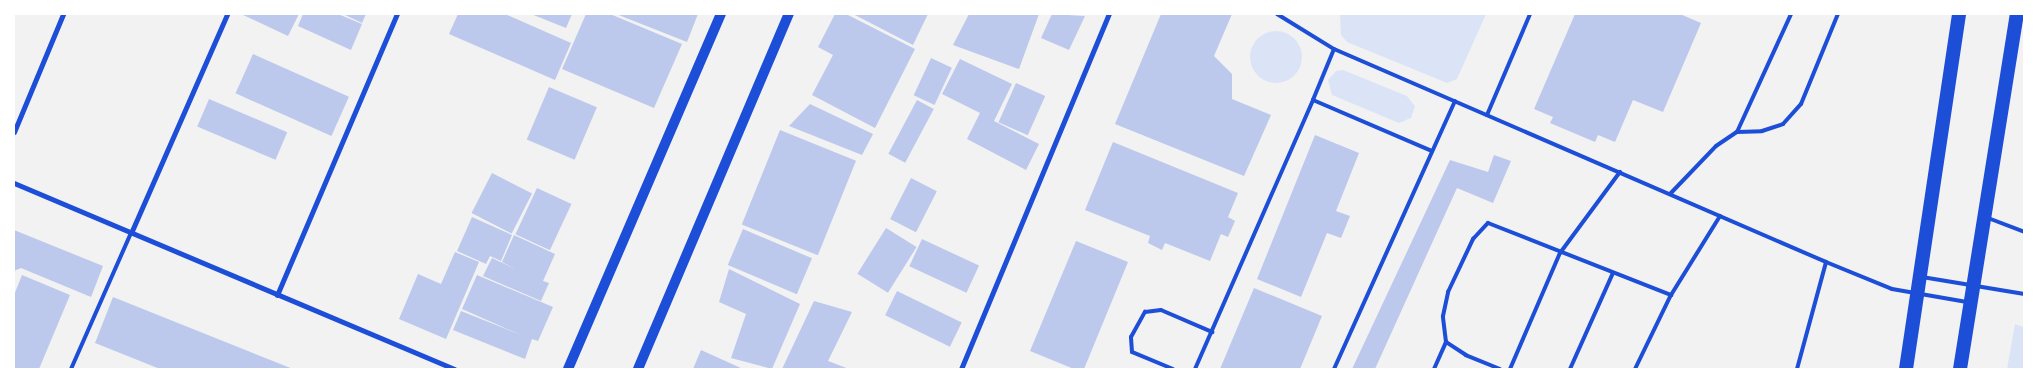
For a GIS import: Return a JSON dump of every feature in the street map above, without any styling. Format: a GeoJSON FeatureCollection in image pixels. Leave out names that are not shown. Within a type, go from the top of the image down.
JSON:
{"type":"FeatureCollection","features":[{"type":"Feature","properties":{"kind":"highway"},"geometry":{"type":"LineString","coordinates":[[1906,369],[1959,14]]}},
{"type":"Feature","properties":{"kind":"highway"},"geometry":{"type":"LineString","coordinates":[[1960,369],[1986,218],[2017,14]]}},
{"type":"Feature","properties":{"kind":"main road"},"geometry":{"type":"LineString","coordinates":[[568,369],[721,14]]}},
{"type":"Feature","properties":{"kind":"main road"},"geometry":{"type":"LineString","coordinates":[[638,369],[788,14]]}},
{"type":"Feature","properties":{"kind":"street"},"geometry":{"type":"LineString","coordinates":[[14,132],[64,14]]}},
{"type":"Feature","properties":{"kind":"street"},"geometry":{"type":"LineString","coordinates":[[131,232],[227,14]]}},
{"type":"Feature","properties":{"kind":"street"},"geometry":{"type":"LineString","coordinates":[[277,295],[397,14]]}},
{"type":"Feature","properties":{"kind":"street"},"geometry":{"type":"LineString","coordinates":[[961,369],[1109,14]]}},
{"type":"Feature","properties":{"kind":"street"},"geometry":{"type":"LineString","coordinates":[[14,183],[454,369]]}},
{"type":"Feature","properties":{"kind":"lane"},"geometry":{"type":"LineString","coordinates":[[1277,14],[1334,49],[1826,262],[1892,289],[1971,303]]}},
{"type":"Feature","properties":{"kind":"lane"},"geometry":{"type":"LineString","coordinates":[[1487,115],[1530,14]]}},
{"type":"Feature","properties":{"kind":"lane"},"geometry":{"type":"LineString","coordinates":[[1670,194],[1716,146],[1737,132],[1792,14]]}},
{"type":"Feature","properties":{"kind":"lane"},"geometry":{"type":"LineString","coordinates":[[1737,132],[1762,131],[1783,124],[1801,104],[1838,14]]}},
{"type":"Feature","properties":{"kind":"lane"},"geometry":{"type":"LineString","coordinates":[[1195,369],[1334,49]]}},
{"type":"Feature","properties":{"kind":"lane"},"geometry":{"type":"LineString","coordinates":[[1313,100],[1432,150]]}},
{"type":"Feature","properties":{"kind":"lane"},"geometry":{"type":"LineString","coordinates":[[1334,369],[1455,101]]}},
{"type":"Feature","properties":{"kind":"lane"},"geometry":{"type":"LineString","coordinates":[[1510,369],[1560,253],[1620,172]]}},
{"type":"Feature","properties":{"kind":"lane"},"geometry":{"type":"LineString","coordinates":[[1635,369],[1672,295],[1720,216]]}},
{"type":"Feature","properties":{"kind":"lane"},"geometry":{"type":"LineString","coordinates":[[1986,218],[2024,232]]}},
{"type":"Feature","properties":{"kind":"lane"},"geometry":{"type":"LineString","coordinates":[[1434,369],[1446,342],[1443,316],[1448,292],[1473,239],[1488,223],[1497,224],[1560,253],[1672,295]]}},
{"type":"Feature","properties":{"kind":"lane"},"geometry":{"type":"LineString","coordinates":[[71,369],[131,232]]}},
{"type":"Feature","properties":{"kind":"lane"},"geometry":{"type":"LineString","coordinates":[[1797,369],[1826,262]]}},
{"type":"Feature","properties":{"kind":"lane"},"geometry":{"type":"LineString","coordinates":[[1570,369],[1613,273]]}},
{"type":"Feature","properties":{"kind":"lane"},"geometry":{"type":"LineString","coordinates":[[1920,277],[2024,294]]}},
{"type":"Feature","properties":{"kind":"lane"},"geometry":{"type":"LineString","coordinates":[[1173,369],[1132,352],[1131,337],[1145,312],[1161,310],[1212,332]]}},
{"type":"Feature","properties":{"kind":"lane"},"geometry":{"type":"LineString","coordinates":[[1446,342],[1466,354],[1500,369]]}},
{"type":"Feature","properties":{"kind":"shaded area"},"geometry":{"type":"Polygon","coordinates":[[[1340,14],[1486,14],[1457,79],[1447,83],[1347,42],[1341,35],[1340,14]]]}},
{"type":"Feature","properties":{"kind":"shaded area"},"geometry":{"type":"Polygon","coordinates":[[[1271,31],[1281,31],[1291,35],[1298,42],[1302,57],[1298,72],[1291,79],[1281,83],[1271,83],[1261,79],[1254,72],[1250,62],[1250,52],[1254,42],[1261,35],[1271,31]]]}},
{"type":"Feature","properties":{"kind":"shaded area"},"geometry":{"type":"Polygon","coordinates":[[[1343,70],[1407,96],[1415,106],[1411,118],[1399,123],[1332,95],[1328,80],[1336,71],[1343,70]]]}},
{"type":"Feature","properties":{"kind":"shaded area"},"geometry":{"type":"Polygon","coordinates":[[[2015,324],[2024,327],[2024,369],[2007,369],[2015,324]]]}},
{"type":"Feature","properties":{"kind":"building"},"geometry":{"type":"Polygon","coordinates":[[[241,14],[299,14],[288,36],[241,14]]]}},
{"type":"Feature","properties":{"kind":"building"},"geometry":{"type":"Polygon","coordinates":[[[303,14],[338,14],[362,24],[351,50],[298,26],[303,14]]]}},
{"type":"Feature","properties":{"kind":"building"},"geometry":{"type":"Polygon","coordinates":[[[343,14],[366,14],[362,23],[343,14]]]}},
{"type":"Feature","properties":{"kind":"building"},"geometry":{"type":"Polygon","coordinates":[[[458,14],[505,14],[571,43],[555,80],[449,34],[458,14]]]}},
{"type":"Feature","properties":{"kind":"building"},"geometry":{"type":"Polygon","coordinates":[[[531,14],[572,14],[566,28],[531,14]]]}},
{"type":"Feature","properties":{"kind":"building"},"geometry":{"type":"Polygon","coordinates":[[[586,14],[610,14],[682,44],[654,108],[562,69],[586,14]]]}},
{"type":"Feature","properties":{"kind":"building"},"geometry":{"type":"Polygon","coordinates":[[[616,14],[698,14],[687,42],[616,14]]]}},
{"type":"Feature","properties":{"kind":"building"},"geometry":{"type":"Polygon","coordinates":[[[835,14],[846,14],[915,49],[875,128],[812,95],[833,55],[818,47],[835,14]]]}},
{"type":"Feature","properties":{"kind":"building"},"geometry":{"type":"Polygon","coordinates":[[[853,14],[928,14],[913,45],[853,14]]]}},
{"type":"Feature","properties":{"kind":"building"},"geometry":{"type":"Polygon","coordinates":[[[969,14],[1039,14],[1019,69],[953,45],[969,14]]]}},
{"type":"Feature","properties":{"kind":"building"},"geometry":{"type":"Polygon","coordinates":[[[1052,14],[1085,16],[1069,50],[1041,38],[1052,14]]]}},
{"type":"Feature","properties":{"kind":"building"},"geometry":{"type":"Polygon","coordinates":[[[1161,14],[1232,14],[1214,56],[1232,74],[1232,99],[1271,115],[1244,176],[1115,124],[1161,14]]]}},
{"type":"Feature","properties":{"kind":"building"},"geometry":{"type":"Polygon","coordinates":[[[1575,14],[1680,14],[1701,23],[1663,112],[1633,100],[1615,142],[1598,135],[1595,142],[1550,123],[1553,117],[1534,109],[1575,14]]]}},
{"type":"Feature","properties":{"kind":"building"},"geometry":{"type":"Polygon","coordinates":[[[253,54],[349,97],[331,136],[236,93],[253,54]]]}},
{"type":"Feature","properties":{"kind":"building"},"geometry":{"type":"Polygon","coordinates":[[[931,58],[952,68],[935,105],[914,95],[931,58]]]}},
{"type":"Feature","properties":{"kind":"building"},"geometry":{"type":"Polygon","coordinates":[[[960,59],[1012,84],[994,121],[1039,144],[1026,170],[967,139],[980,113],[942,94],[960,59]]]}},
{"type":"Feature","properties":{"kind":"building"},"geometry":{"type":"Polygon","coordinates":[[[1016,83],[1045,96],[1028,135],[999,122],[1016,83]]]}},
{"type":"Feature","properties":{"kind":"building"},"geometry":{"type":"Polygon","coordinates":[[[549,87],[597,107],[575,160],[527,139],[549,87]]]}},
{"type":"Feature","properties":{"kind":"building"},"geometry":{"type":"Polygon","coordinates":[[[209,99],[287,132],[276,160],[197,127],[209,99]]]}},
{"type":"Feature","properties":{"kind":"building"},"geometry":{"type":"Polygon","coordinates":[[[917,100],[934,109],[905,163],[888,154],[917,100]]]}},
{"type":"Feature","properties":{"kind":"building"},"geometry":{"type":"Polygon","coordinates":[[[810,104],[873,134],[862,155],[789,126],[810,104]]]}},
{"type":"Feature","properties":{"kind":"building"},"geometry":{"type":"Polygon","coordinates":[[[780,130],[856,161],[818,255],[742,225],[780,130]]]}},
{"type":"Feature","properties":{"kind":"building"},"geometry":{"type":"Polygon","coordinates":[[[1315,135],[1359,153],[1336,211],[1350,216],[1341,238],[1327,233],[1301,297],[1257,279],[1315,135]]]}},
{"type":"Feature","properties":{"kind":"building"},"geometry":{"type":"Polygon","coordinates":[[[1113,142],[1238,193],[1228,217],[1235,221],[1228,237],[1221,234],[1210,261],[1165,243],[1162,250],[1148,243],[1150,236],[1085,210],[1113,142]]]}},
{"type":"Feature","properties":{"kind":"building"},"geometry":{"type":"Polygon","coordinates":[[[1494,155],[1511,161],[1493,203],[1457,188],[1375,369],[1352,369],[1450,160],[1488,172],[1494,155]]]}},
{"type":"Feature","properties":{"kind":"building"},"geometry":{"type":"Polygon","coordinates":[[[492,173],[532,193],[512,234],[472,213],[492,173]]]}},
{"type":"Feature","properties":{"kind":"building"},"geometry":{"type":"Polygon","coordinates":[[[911,178],[937,191],[916,232],[890,219],[911,178]]]}},
{"type":"Feature","properties":{"kind":"building"},"geometry":{"type":"Polygon","coordinates":[[[537,188],[571,204],[550,250],[515,234],[537,188]]]}},
{"type":"Feature","properties":{"kind":"building"},"geometry":{"type":"Polygon","coordinates":[[[472,217],[512,235],[501,261],[490,256],[486,264],[457,251],[472,217]]]}},
{"type":"Feature","properties":{"kind":"building"},"geometry":{"type":"Polygon","coordinates":[[[886,228],[917,247],[888,293],[857,274],[886,228]]]}},
{"type":"Feature","properties":{"kind":"building"},"geometry":{"type":"Polygon","coordinates":[[[743,229],[812,258],[797,294],[728,265],[743,229]]]}},
{"type":"Feature","properties":{"kind":"building"},"geometry":{"type":"Polygon","coordinates":[[[14,230],[103,266],[91,297],[21,268],[14,271],[14,230]]]}},
{"type":"Feature","properties":{"kind":"building"},"geometry":{"type":"Polygon","coordinates":[[[514,235],[555,254],[543,281],[549,283],[541,301],[483,276],[492,258],[515,269],[502,262],[514,235]]]}},
{"type":"Feature","properties":{"kind":"building"},"geometry":{"type":"Polygon","coordinates":[[[922,239],[979,266],[966,293],[909,266],[922,239]]]}},
{"type":"Feature","properties":{"kind":"building"},"geometry":{"type":"Polygon","coordinates":[[[1076,241],[1128,262],[1084,369],[1074,369],[1030,351],[1076,241]]]}},
{"type":"Feature","properties":{"kind":"building"},"geometry":{"type":"Polygon","coordinates":[[[455,252],[479,262],[446,339],[399,319],[418,274],[441,284],[455,252]]]}},
{"type":"Feature","properties":{"kind":"building"},"geometry":{"type":"Polygon","coordinates":[[[729,269],[800,304],[772,369],[731,358],[746,314],[719,302],[729,269]]]}},
{"type":"Feature","properties":{"kind":"building"},"geometry":{"type":"Polygon","coordinates":[[[22,275],[70,295],[39,369],[14,369],[14,295],[22,275]]]}},
{"type":"Feature","properties":{"kind":"building"},"geometry":{"type":"Polygon","coordinates":[[[477,275],[553,307],[538,341],[532,339],[525,359],[453,330],[461,311],[521,335],[462,309],[477,275]]]}},
{"type":"Feature","properties":{"kind":"building"},"geometry":{"type":"Polygon","coordinates":[[[1254,288],[1322,316],[1300,369],[1220,369],[1254,288]]]}},
{"type":"Feature","properties":{"kind":"building"},"geometry":{"type":"Polygon","coordinates":[[[897,291],[962,323],[950,347],[885,315],[897,291]]]}},
{"type":"Feature","properties":{"kind":"building"},"geometry":{"type":"Polygon","coordinates":[[[113,297],[293,369],[160,369],[95,343],[113,297]]]}},
{"type":"Feature","properties":{"kind":"building"},"geometry":{"type":"Polygon","coordinates":[[[814,301],[852,312],[828,361],[849,369],[782,369],[814,301]]]}},
{"type":"Feature","properties":{"kind":"building"},"geometry":{"type":"Polygon","coordinates":[[[701,350],[743,369],[693,369],[701,350]]]}}]}
